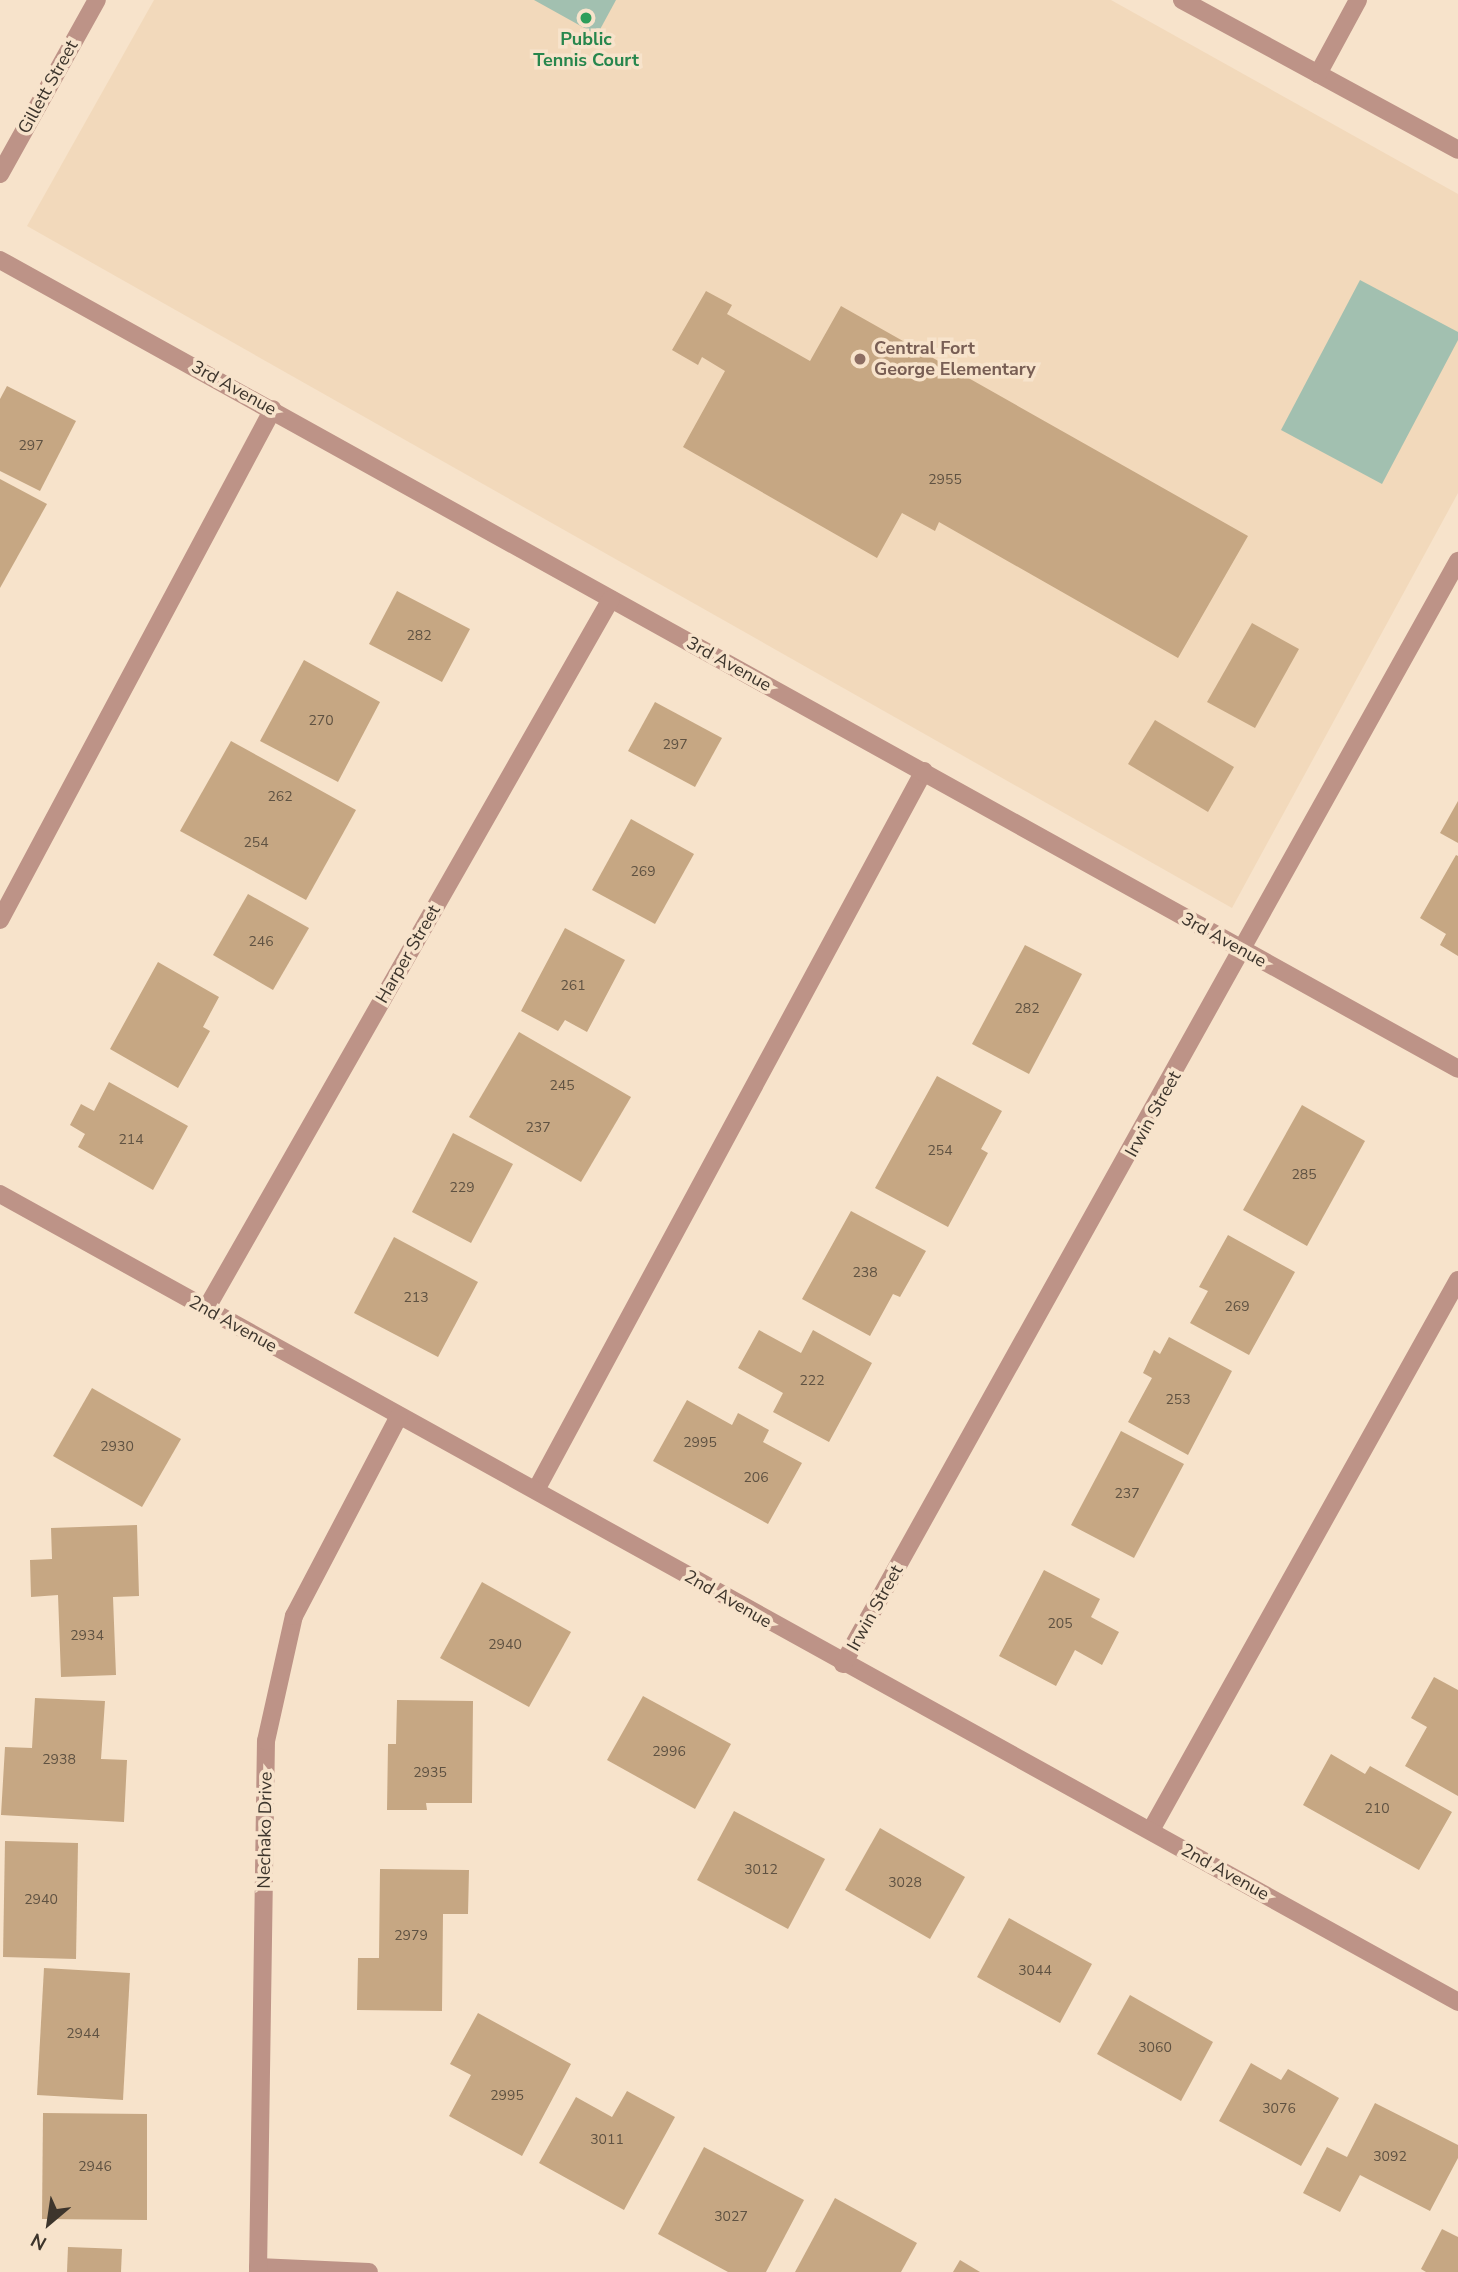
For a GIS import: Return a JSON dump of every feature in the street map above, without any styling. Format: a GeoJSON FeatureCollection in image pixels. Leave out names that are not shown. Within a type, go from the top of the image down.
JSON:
{"type":"FeatureCollection","features":[{"type":"Feature","properties":{"kind":"street","name":"Gillett Street"},"geometry":{"type":"LineString","coordinates":[[0,174],[97,0]]}},
{"type":"Feature","properties":{"kind":"street"},"geometry":{"type":"LineString","coordinates":[[1182,0],[1458,150]]}},
{"type":"Feature","properties":{"kind":"street"},"geometry":{"type":"LineString","coordinates":[[1318,74],[1358,0]]}},
{"type":"Feature","properties":{"kind":"street","name":"3rd Avenue"},"geometry":{"type":"LineString","coordinates":[[0,260],[274,409],[1458,1069]]}},
{"type":"Feature","properties":{"kind":"street"},"geometry":{"type":"LineString","coordinates":[[0,920],[274,409]]}},
{"type":"Feature","properties":{"kind":"street","name":"Irwin Street"},"geometry":{"type":"LineString","coordinates":[[843,1664],[1244,952],[1458,561]]}},
{"type":"Feature","properties":{"kind":"street","name":"Harper Street"},"geometry":{"type":"LineString","coordinates":[[206,1309],[611,599]]}},
{"type":"Feature","properties":{"kind":"street"},"geometry":{"type":"LineString","coordinates":[[536,1490],[924,771]]}},
{"type":"Feature","properties":{"kind":"street","name":"2nd Avenue"},"geometry":{"type":"LineString","coordinates":[[0,1194],[536,1490],[843,1664],[1151,1830],[1458,2001]]}},
{"type":"Feature","properties":{"kind":"street"},"geometry":{"type":"LineString","coordinates":[[1151,1830],[1458,1280]]}},
{"type":"Feature","properties":{"kind":"street","name":"Nechako Drive"},"geometry":{"type":"LineString","coordinates":[[258,2269],[266,1741],[294,1616],[398,1416]]}},
{"type":"Feature","properties":{"kind":"street"},"geometry":{"type":"LineString","coordinates":[[258,2269],[369,2272]]}},
{"type":"Feature","properties":{"kind":"shaded area","name":"Central Fort George Elementary"},"geometry":{"type":"Polygon","coordinates":[[[154,0],[1111,0],[1458,194],[1458,493],[1232,908],[27,226],[154,0]]]}},
{"type":"Feature","properties":{"kind":"green space","name":"Public Tennis Court"},"geometry":{"type":"Polygon","coordinates":[[[534,0],[616,0],[597,35],[534,0]]]}},
{"type":"Feature","properties":{"kind":"green space"},"geometry":{"type":"Polygon","coordinates":[[[1360,280],[1458,332],[1458,340],[1382,484],[1281,430],[1360,280]]]}},
{"type":"Feature","properties":{"kind":"building","name":"Central Fort George Elementary"},"geometry":{"type":"Polygon","coordinates":[[[706,291],[732,305],[727,314],[810,361],[841,306],[1248,536],[1178,658],[939,522],[935,531],[902,513],[877,558],[683,447],[725,371],[702,357],[698,365],[672,350],[706,291]]]}},
{"type":"Feature","properties":{"kind":"building"},"geometry":{"type":"Polygon","coordinates":[[[7,386],[76,421],[40,491],[0,471],[0,399],[7,386]]]}},
{"type":"Feature","properties":{"kind":"building"},"geometry":{"type":"Polygon","coordinates":[[[0,479],[47,504],[0,588],[0,479]]]}},
{"type":"Feature","properties":{"kind":"building"},"geometry":{"type":"Polygon","coordinates":[[[397,591],[470,629],[442,682],[369,644],[397,591]]]}},
{"type":"Feature","properties":{"kind":"building"},"geometry":{"type":"Polygon","coordinates":[[[1252,623],[1299,649],[1255,728],[1207,702],[1252,623]]]}},
{"type":"Feature","properties":{"kind":"building"},"geometry":{"type":"Polygon","coordinates":[[[304,660],[380,702],[338,782],[260,741],[304,660]]]}},
{"type":"Feature","properties":{"kind":"building"},"geometry":{"type":"Polygon","coordinates":[[[655,702],[722,738],[695,787],[628,751],[655,702]]]}},
{"type":"Feature","properties":{"kind":"building"},"geometry":{"type":"Polygon","coordinates":[[[1155,720],[1234,767],[1208,812],[1128,764],[1155,720]]]}},
{"type":"Feature","properties":{"kind":"building"},"geometry":{"type":"Polygon","coordinates":[[[231,741],[356,810],[306,900],[180,831],[231,741]]]}},
{"type":"Feature","properties":{"kind":"building"},"geometry":{"type":"Polygon","coordinates":[[[1458,801],[1458,843],[1440,833],[1458,801]]]}},
{"type":"Feature","properties":{"kind":"building"},"geometry":{"type":"Polygon","coordinates":[[[631,819],[694,854],[655,924],[592,890],[631,819]]]}},
{"type":"Feature","properties":{"kind":"building"},"geometry":{"type":"Polygon","coordinates":[[[1456,855],[1458,956],[1440,945],[1446,934],[1420,918],[1456,855]]]}},
{"type":"Feature","properties":{"kind":"building"},"geometry":{"type":"Polygon","coordinates":[[[248,894],[309,928],[273,990],[213,955],[248,894]]]}},
{"type":"Feature","properties":{"kind":"building"},"geometry":{"type":"Polygon","coordinates":[[[565,928],[625,960],[587,1032],[565,1020],[558,1031],[521,1011],[565,928]]]}},
{"type":"Feature","properties":{"kind":"building"},"geometry":{"type":"Polygon","coordinates":[[[1025,945],[1082,974],[1029,1074],[972,1044],[1025,945]]]}},
{"type":"Feature","properties":{"kind":"building"},"geometry":{"type":"Polygon","coordinates":[[[158,962],[219,997],[203,1027],[210,1031],[178,1088],[110,1049],[158,962]]]}},
{"type":"Feature","properties":{"kind":"building"},"geometry":{"type":"Polygon","coordinates":[[[519,1032],[631,1097],[581,1182],[469,1117],[519,1032]]]}},
{"type":"Feature","properties":{"kind":"building"},"geometry":{"type":"Polygon","coordinates":[[[937,1076],[1002,1111],[981,1149],[988,1153],[948,1227],[875,1188],[937,1076]]]}},
{"type":"Feature","properties":{"kind":"building"},"geometry":{"type":"Polygon","coordinates":[[[109,1082],[188,1126],[153,1190],[78,1147],[85,1134],[70,1125],[81,1104],[94,1111],[109,1082]]]}},
{"type":"Feature","properties":{"kind":"building"},"geometry":{"type":"Polygon","coordinates":[[[1302,1105],[1365,1141],[1307,1246],[1243,1210],[1302,1105]]]}},
{"type":"Feature","properties":{"kind":"building"},"geometry":{"type":"Polygon","coordinates":[[[453,1133],[513,1164],[471,1243],[412,1212],[453,1133]]]}},
{"type":"Feature","properties":{"kind":"building"},"geometry":{"type":"Polygon","coordinates":[[[851,1211],[926,1251],[900,1297],[893,1294],[870,1336],[802,1299],[851,1211]]]}},
{"type":"Feature","properties":{"kind":"building"},"geometry":{"type":"Polygon","coordinates":[[[1228,1235],[1295,1272],[1249,1355],[1190,1323],[1208,1291],[1199,1287],[1228,1235]]]}},
{"type":"Feature","properties":{"kind":"building"},"geometry":{"type":"Polygon","coordinates":[[[394,1237],[478,1282],[438,1357],[354,1313],[394,1237]]]}},
{"type":"Feature","properties":{"kind":"building"},"geometry":{"type":"Polygon","coordinates":[[[759,1330],[801,1353],[813,1330],[872,1363],[829,1442],[773,1412],[783,1393],[738,1368],[759,1330]]]}},
{"type":"Feature","properties":{"kind":"building"},"geometry":{"type":"Polygon","coordinates":[[[1169,1337],[1232,1371],[1188,1455],[1128,1422],[1152,1378],[1143,1373],[1154,1350],[1160,1354],[1169,1337]]]}},
{"type":"Feature","properties":{"kind":"building"},"geometry":{"type":"Polygon","coordinates":[[[92,1388],[181,1439],[142,1507],[53,1456],[92,1388]]]}},
{"type":"Feature","properties":{"kind":"building"},"geometry":{"type":"Polygon","coordinates":[[[687,1400],[732,1425],[738,1413],[769,1430],[763,1442],[802,1463],[768,1524],[653,1461],[687,1400]]]}},
{"type":"Feature","properties":{"kind":"building"},"geometry":{"type":"Polygon","coordinates":[[[1121,1431],[1184,1464],[1134,1558],[1071,1525],[1121,1431]]]}},
{"type":"Feature","properties":{"kind":"building"},"geometry":{"type":"Polygon","coordinates":[[[137,1525],[139,1596],[113,1597],[116,1675],[61,1677],[58,1595],[31,1597],[30,1560],[52,1559],[51,1528],[137,1525]]]}},
{"type":"Feature","properties":{"kind":"building"},"geometry":{"type":"Polygon","coordinates":[[[1044,1570],[1100,1599],[1091,1617],[1119,1632],[1102,1665],[1075,1650],[1056,1686],[999,1656],[1044,1570]]]}},
{"type":"Feature","properties":{"kind":"building"},"geometry":{"type":"Polygon","coordinates":[[[482,1582],[571,1632],[529,1707],[440,1658],[482,1582]]]}},
{"type":"Feature","properties":{"kind":"building"},"geometry":{"type":"Polygon","coordinates":[[[1434,1677],[1458,1690],[1458,1796],[1405,1766],[1427,1727],[1411,1718],[1434,1677]]]}},
{"type":"Feature","properties":{"kind":"building"},"geometry":{"type":"Polygon","coordinates":[[[643,1696],[731,1744],[695,1809],[607,1760],[643,1696]]]}},
{"type":"Feature","properties":{"kind":"building"},"geometry":{"type":"Polygon","coordinates":[[[35,1698],[105,1701],[101,1759],[127,1760],[124,1822],[1,1815],[5,1747],[32,1748],[35,1698]]]}},
{"type":"Feature","properties":{"kind":"building"},"geometry":{"type":"Polygon","coordinates":[[[397,1700],[473,1701],[472,1803],[426,1803],[427,1810],[387,1810],[388,1744],[396,1744],[397,1700]]]}},
{"type":"Feature","properties":{"kind":"building"},"geometry":{"type":"Polygon","coordinates":[[[1331,1754],[1365,1774],[1370,1766],[1452,1812],[1419,1870],[1303,1805],[1331,1754]]]}},
{"type":"Feature","properties":{"kind":"building"},"geometry":{"type":"Polygon","coordinates":[[[734,1811],[825,1859],[788,1929],[697,1880],[734,1811]]]}},
{"type":"Feature","properties":{"kind":"building"},"geometry":{"type":"Polygon","coordinates":[[[880,1828],[965,1877],[930,1939],[845,1890],[880,1828]]]}},
{"type":"Feature","properties":{"kind":"building"},"geometry":{"type":"Polygon","coordinates":[[[5,1841],[78,1843],[76,1959],[3,1957],[5,1841]]]}},
{"type":"Feature","properties":{"kind":"building"},"geometry":{"type":"Polygon","coordinates":[[[380,1869],[469,1870],[468,1914],[443,1914],[442,2011],[357,2010],[358,1958],[379,1958],[380,1869]]]}},
{"type":"Feature","properties":{"kind":"building"},"geometry":{"type":"Polygon","coordinates":[[[1009,1918],[1092,1964],[1060,2023],[977,1977],[1009,1918]]]}},
{"type":"Feature","properties":{"kind":"building"},"geometry":{"type":"Polygon","coordinates":[[[44,1968],[130,1973],[123,2100],[37,2095],[44,1968]]]}},
{"type":"Feature","properties":{"kind":"building"},"geometry":{"type":"Polygon","coordinates":[[[1130,1995],[1213,2042],[1181,2101],[1097,2054],[1130,1995]]]}},
{"type":"Feature","properties":{"kind":"building"},"geometry":{"type":"Polygon","coordinates":[[[478,2013],[571,2064],[522,2156],[449,2116],[471,2075],[450,2064],[478,2013]]]}},
{"type":"Feature","properties":{"kind":"building"},"geometry":{"type":"Polygon","coordinates":[[[1251,2063],[1281,2080],[1288,2069],[1339,2098],[1301,2166],[1219,2121],[1251,2063]]]}},
{"type":"Feature","properties":{"kind":"building"},"geometry":{"type":"Polygon","coordinates":[[[627,2091],[675,2117],[624,2210],[539,2163],[576,2097],[612,2117],[627,2091]]]}},
{"type":"Feature","properties":{"kind":"building"},"geometry":{"type":"Polygon","coordinates":[[[1375,2103],[1458,2145],[1458,2158],[1430,2211],[1360,2175],[1340,2212],[1303,2193],[1327,2147],[1347,2157],[1375,2103]]]}},
{"type":"Feature","properties":{"kind":"building"},"geometry":{"type":"Polygon","coordinates":[[[43,2113],[147,2114],[147,2220],[42,2219],[43,2113]]]}},
{"type":"Feature","properties":{"kind":"building"},"geometry":{"type":"Polygon","coordinates":[[[704,2147],[804,2200],[766,2272],[728,2272],[658,2234],[704,2147]]]}},
{"type":"Feature","properties":{"kind":"building"},"geometry":{"type":"Polygon","coordinates":[[[835,2198],[917,2243],[901,2272],[795,2272],[835,2198]]]}},
{"type":"Feature","properties":{"kind":"building"},"geometry":{"type":"Polygon","coordinates":[[[1442,2229],[1458,2237],[1458,2272],[1426,2272],[1421,2269],[1442,2229]]]}},
{"type":"Feature","properties":{"kind":"building"},"geometry":{"type":"Polygon","coordinates":[[[68,2247],[122,2249],[121,2272],[67,2272],[68,2247]]]}},
{"type":"Feature","properties":{"kind":"building"},"geometry":{"type":"Polygon","coordinates":[[[960,2260],[980,2272],[953,2272],[960,2260]]]}},
{"type":"Feature","properties":{"kind":"place","name":"Public Tennis Court"},"geometry":{"type":"Point","coordinates":[586,18]}},
{"type":"Feature","properties":{"kind":"place","name":"Central Fort George Elementary"},"geometry":{"type":"Point","coordinates":[860,359]}}]}
